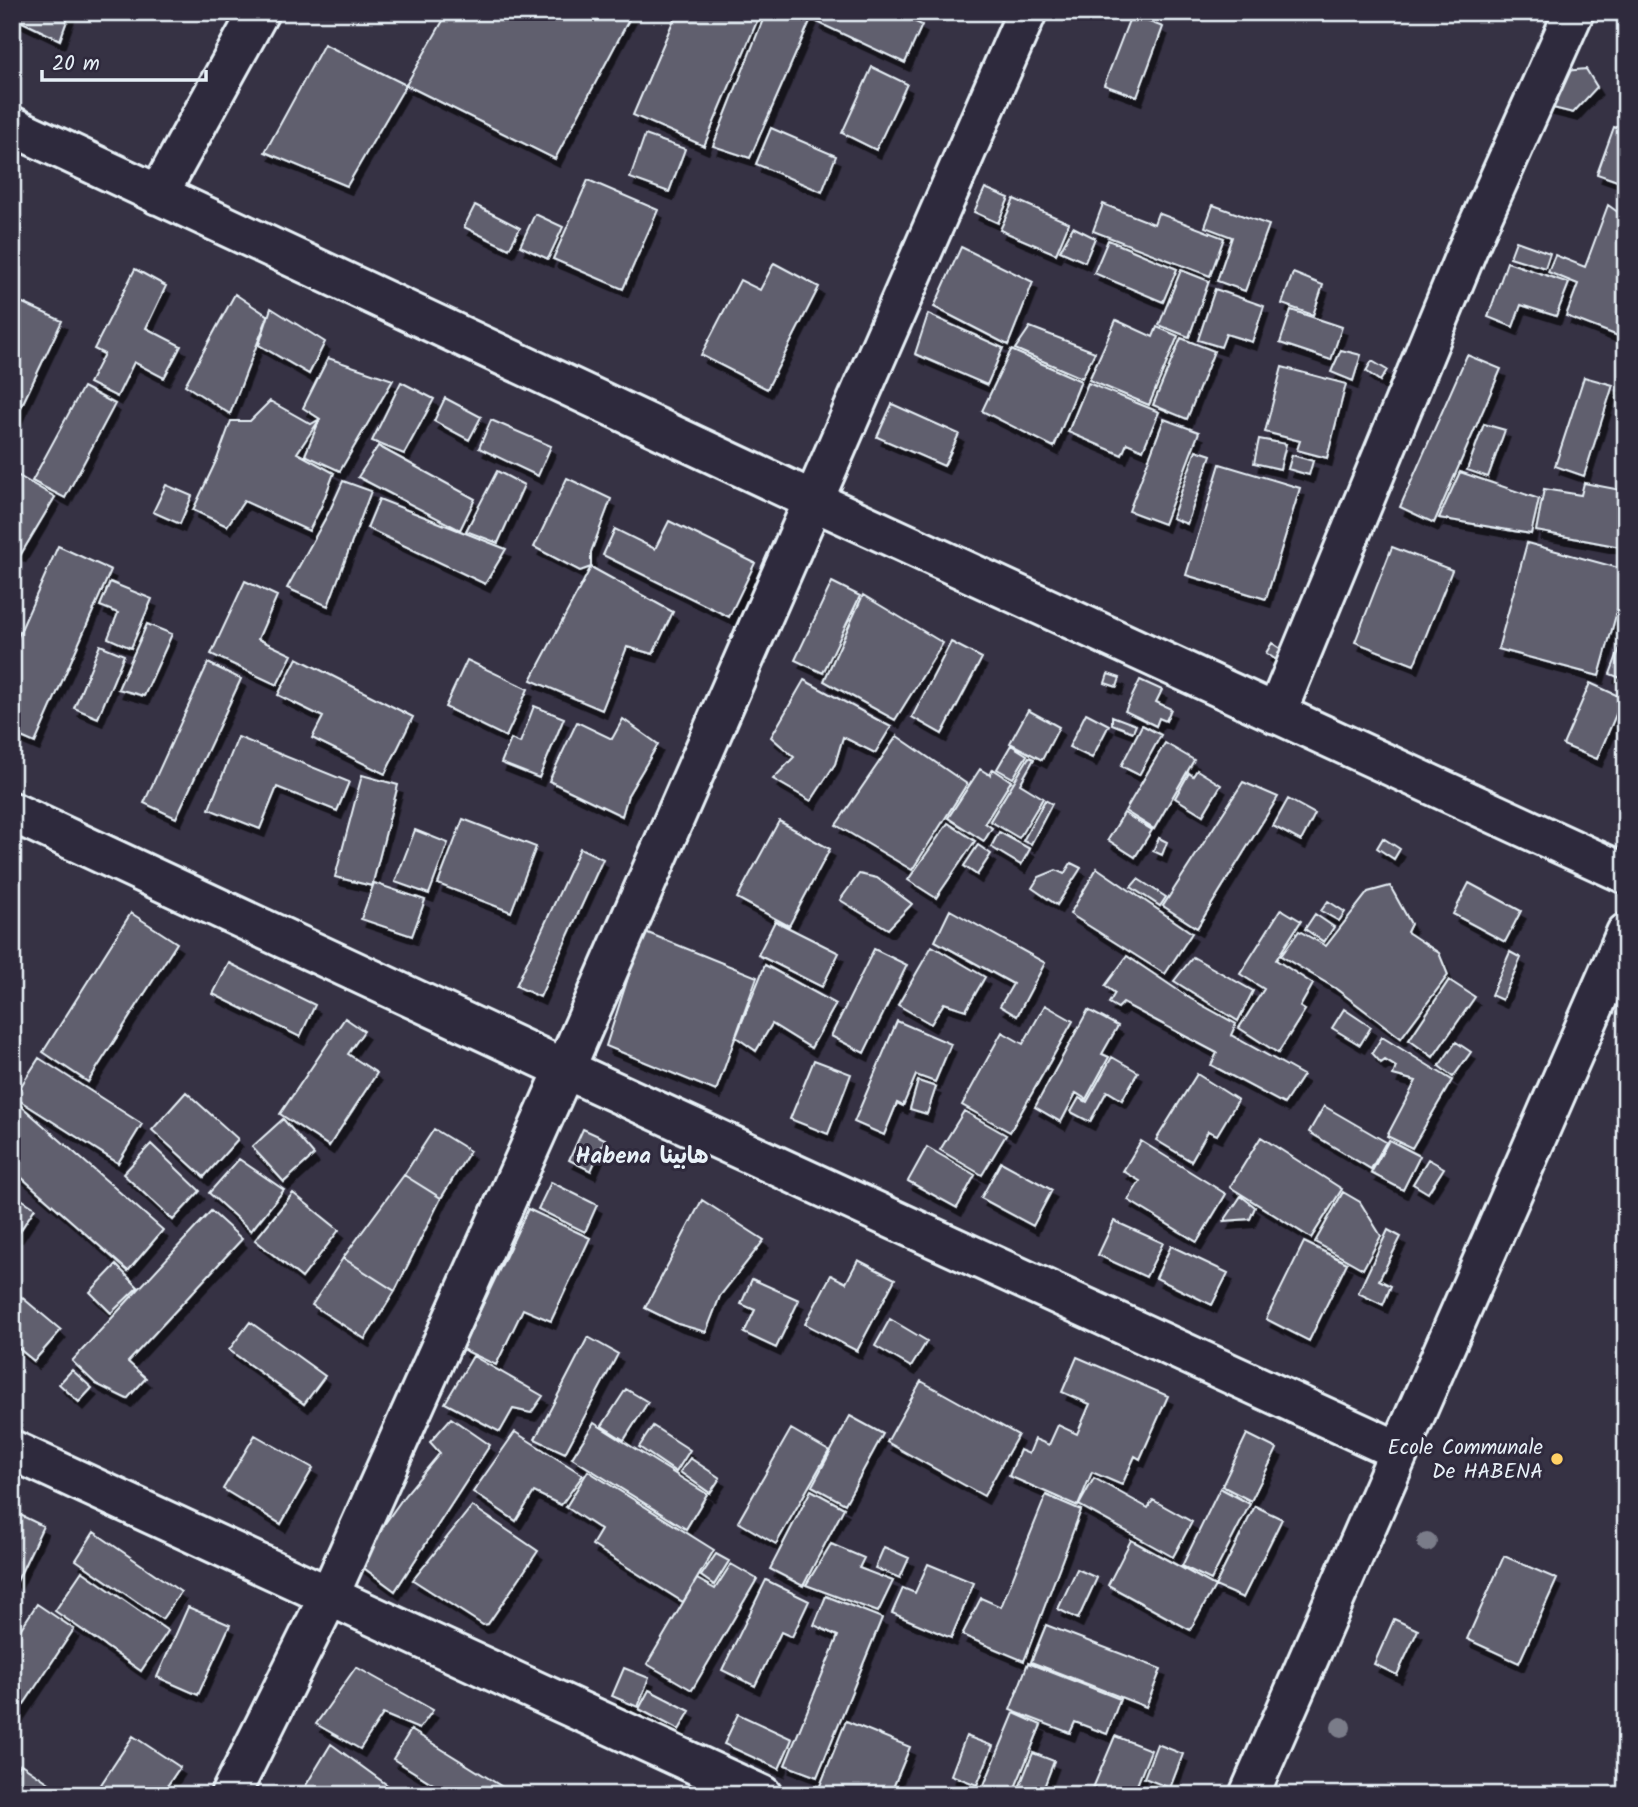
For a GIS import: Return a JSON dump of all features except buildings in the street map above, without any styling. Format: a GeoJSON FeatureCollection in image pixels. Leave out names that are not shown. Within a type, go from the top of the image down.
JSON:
{"type":"FeatureCollection","features":[{"type":"Feature","properties":{"kind":"street"},"geometry":{"type":"LineString","coordinates":[[158,195],[259,12]]}},
{"type":"Feature","properties":{"kind":"street"},"geometry":{"type":"LineString","coordinates":[[230,1795],[329,1597],[565,1069],[1027,12]]}},
{"type":"Feature","properties":{"kind":"street"},"geometry":{"type":"LineString","coordinates":[[1276,714],[1468,248],[1574,12]]}},
{"type":"Feature","properties":{"kind":"street"},"geometry":{"type":"LineString","coordinates":[[12,126],[814,501],[1626,874]]}},
{"type":"Feature","properties":{"kind":"street"},"geometry":{"type":"LineString","coordinates":[[12,812],[1399,1451]]}},
{"type":"Feature","properties":{"kind":"street"},"geometry":{"type":"LineString","coordinates":[[1260,1791],[1399,1451],[1626,933]]}},
{"type":"Feature","properties":{"kind":"street"},"geometry":{"type":"LineString","coordinates":[[12,1450],[762,1795]]}},
{"type":"Feature","properties":{"kind":"place","name":"Ecole Communale De HABENA"},"geometry":{"type":"Point","coordinates":[1557,1459]}},
{"type":"Feature","properties":{"kind":"district","name":"Habena هابينا"},"geometry":{"type":"Point","coordinates":[642,1155]}}]}
